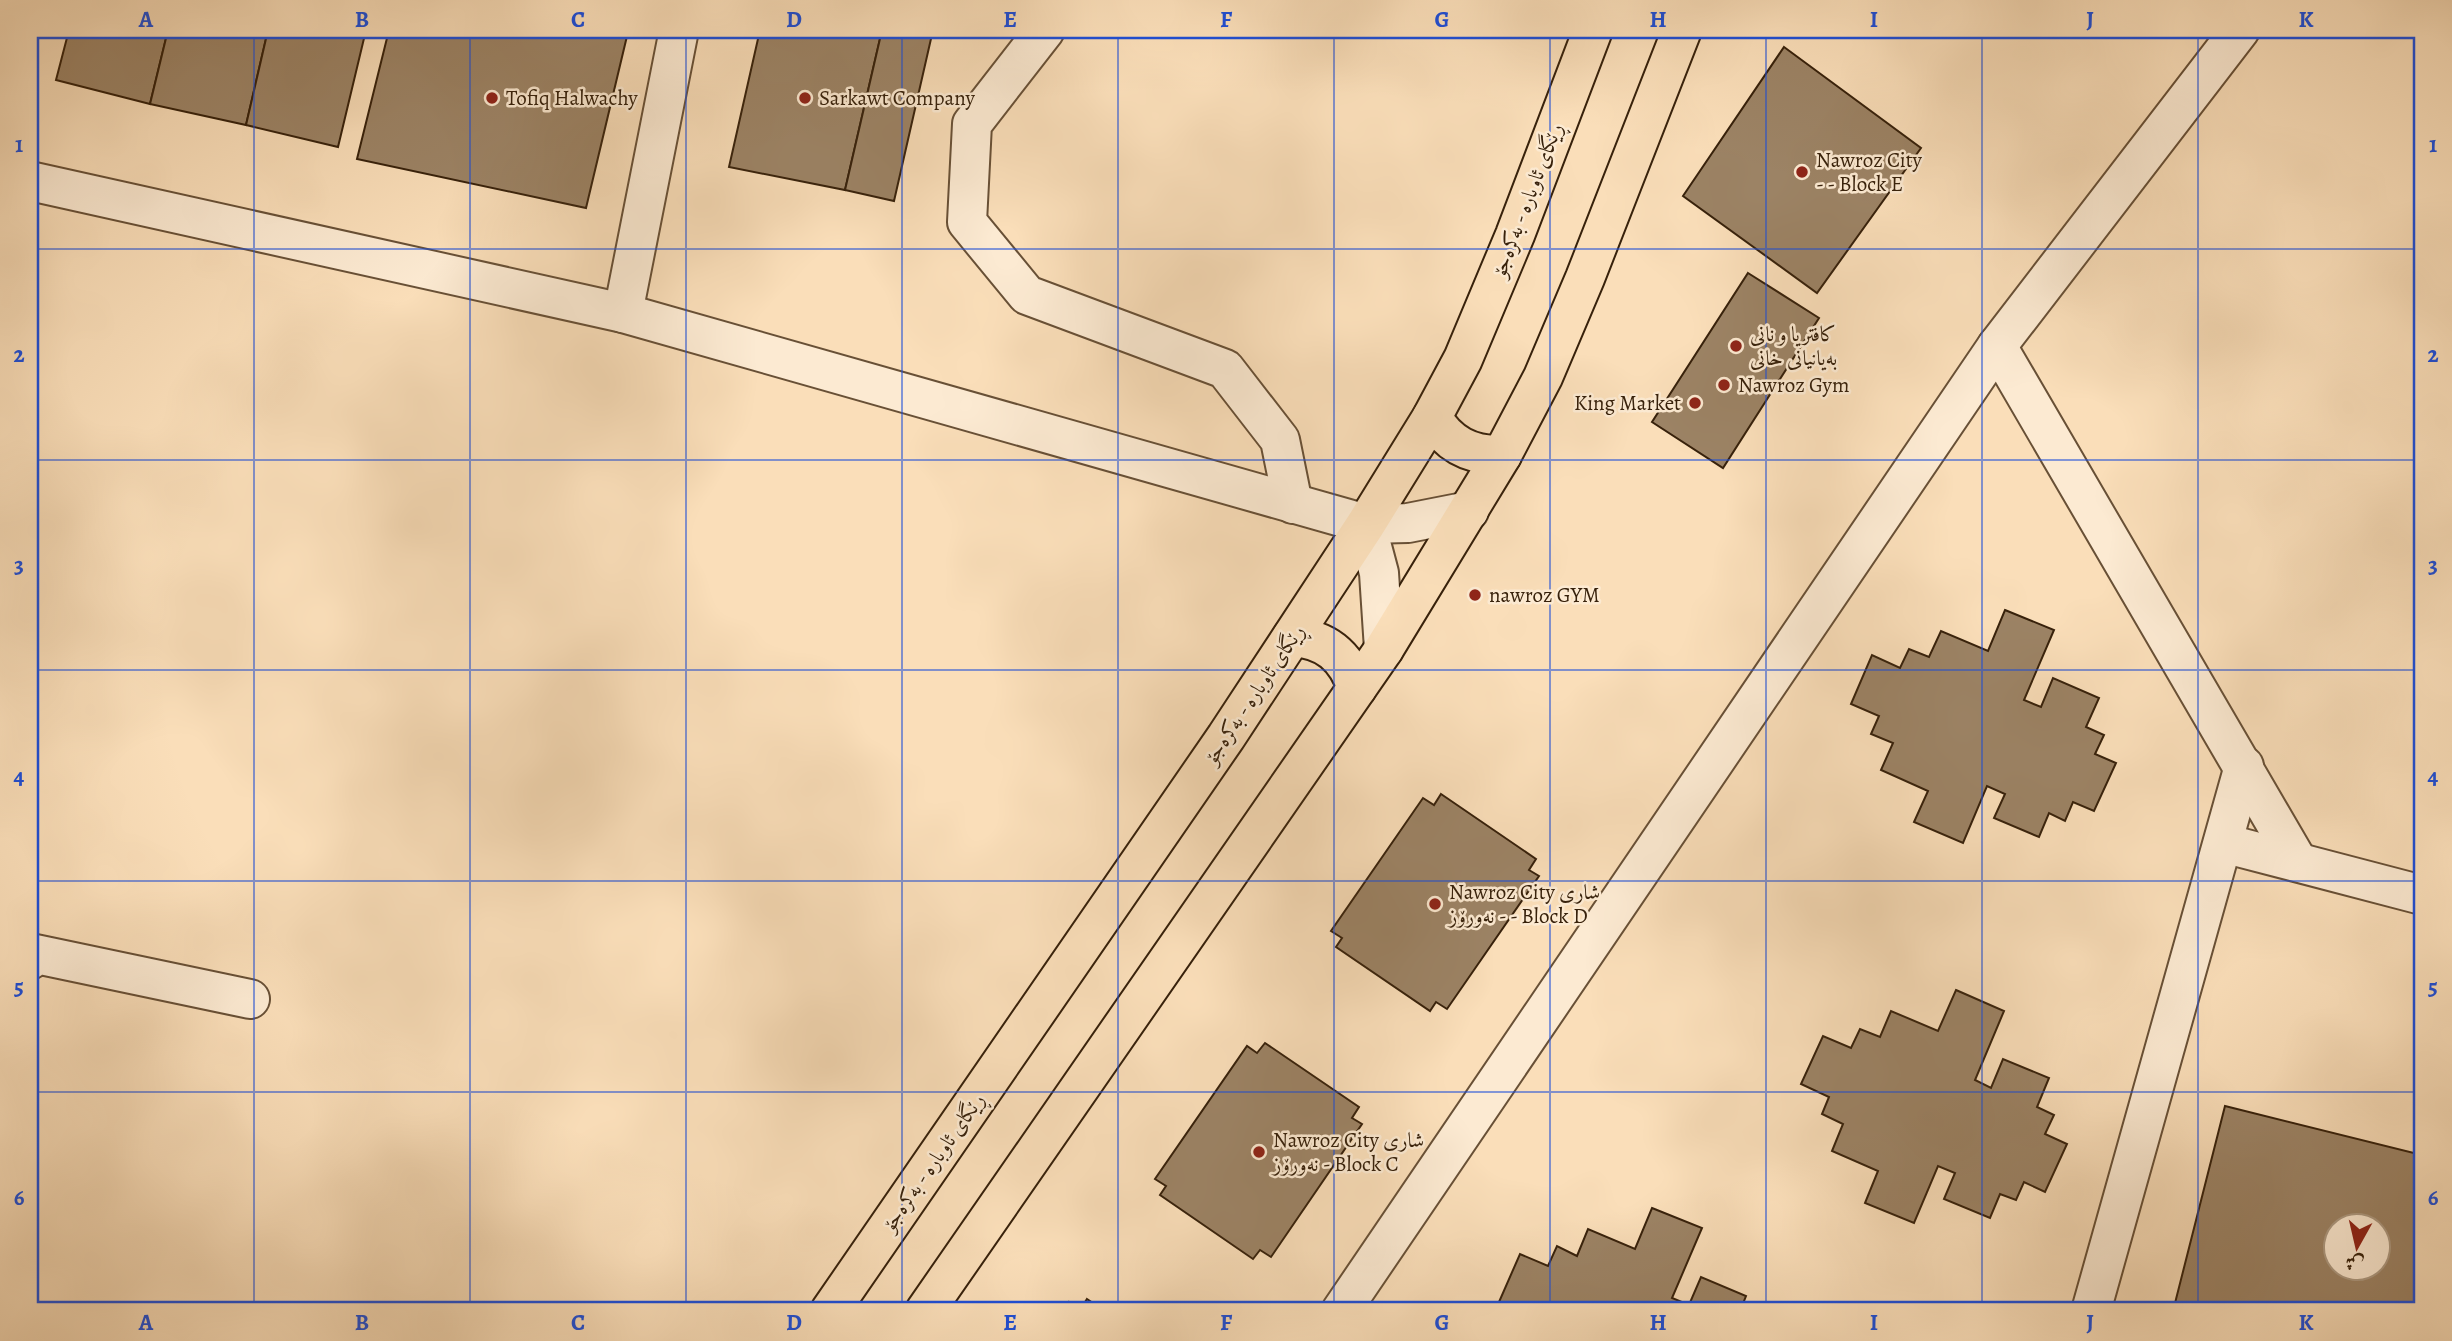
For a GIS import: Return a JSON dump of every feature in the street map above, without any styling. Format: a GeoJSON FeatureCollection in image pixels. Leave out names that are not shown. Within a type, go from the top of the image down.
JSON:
{"type":"FeatureCollection","features":[{"type":"Feature","properties":{"kind":"main road","name":"ڕێگای ئاوبارە - بەکرەجۆ"},"geometry":{"type":"LineString","coordinates":[[830,1311],[1226,737],[1366,524],[1432,416],[1462,359],[1516,235],[1593,30]]}},
{"type":"Feature","properties":{"kind":"main road"},"geometry":{"type":"LineString","coordinates":[[925,1311],[1384,649],[1469,511],[1502,455],[1542,377],[1585,278],[1682,30]]}},
{"type":"Feature","properties":{"kind":"main road"},"geometry":{"type":"LineString","coordinates":[[1432,416],[1444,434],[1461,447],[1481,454],[1502,455]]}},
{"type":"Feature","properties":{"kind":"main road"},"geometry":{"type":"LineString","coordinates":[[1292,637],[1307,638],[1334,650],[1348,667],[1357,688]]}},
{"type":"Feature","properties":{"kind":"street"},"geometry":{"type":"LineString","coordinates":[[622,313],[679,30]]}},
{"type":"Feature","properties":{"kind":"street"},"geometry":{"type":"LineString","coordinates":[[1045,30],[972,124],[967,222],[1027,295],[1225,369],[1280,440],[1293,504]]}},
{"type":"Feature","properties":{"kind":"street"},"geometry":{"type":"LineString","coordinates":[[1341,1311],[1997,346],[2240,30]]}},
{"type":"Feature","properties":{"kind":"street"},"geometry":{"type":"LineString","coordinates":[[30,181],[622,313],[1366,524],[1408,523],[1469,511]]}},
{"type":"Feature","properties":{"kind":"street"},"geometry":{"type":"LineString","coordinates":[[1997,346],[2298,862]]}},
{"type":"Feature","properties":{"kind":"street"},"geometry":{"type":"LineString","coordinates":[[1366,524],[1379,573],[1384,649]]}},
{"type":"Feature","properties":{"kind":"street"},"geometry":{"type":"LineString","coordinates":[[2091,1311],[2244,766]]}},
{"type":"Feature","properties":{"kind":"street"},"geometry":{"type":"LineString","coordinates":[[2223,843],[2422,895]]}},
{"type":"Feature","properties":{"kind":"street"},"geometry":{"type":"LineString","coordinates":[[30,960],[31,953],[250,999]]}},
{"type":"Feature","properties":{"kind":"building"},"geometry":{"type":"Polygon","coordinates":[[[69,30],[168,30],[150,104],[56,80],[69,30]]]}},
{"type":"Feature","properties":{"kind":"building"},"geometry":{"type":"Polygon","coordinates":[[[168,30],[268,30],[246,125],[150,104],[168,30]]]}},
{"type":"Feature","properties":{"kind":"building"},"geometry":{"type":"Polygon","coordinates":[[[268,30],[366,30],[338,147],[246,125],[268,30]]]}},
{"type":"Feature","properties":{"kind":"building","name":"Tofiq Halwachy"},"geometry":{"type":"Polygon","coordinates":[[[389,30],[612,30],[627,36],[586,208],[357,159],[389,30]]]}},
{"type":"Feature","properties":{"kind":"building","name":"Sarkawt Company"},"geometry":{"type":"Polygon","coordinates":[[[760,30],[882,30],[845,190],[729,167],[760,30]]]}},
{"type":"Feature","properties":{"kind":"building"},"geometry":{"type":"Polygon","coordinates":[[[882,30],[933,30],[894,201],[845,190],[882,30]]]}},
{"type":"Feature","properties":{"kind":"building","name":"Nawroz City - - Block E"},"geometry":{"type":"Polygon","coordinates":[[[1784,47],[1921,148],[1817,293],[1683,196],[1784,47]]]}},
{"type":"Feature","properties":{"kind":"building"},"geometry":{"type":"Polygon","coordinates":[[[1748,273],[1819,318],[1723,468],[1652,422],[1748,273]]]}},
{"type":"Feature","properties":{"kind":"building"},"geometry":{"type":"Polygon","coordinates":[[[2005,610],[2054,630],[2024,700],[2041,707],[2053,678],[2099,698],[2086,727],[2104,735],[2095,754],[2116,763],[2094,811],[2073,802],[2065,821],[2049,813],[2039,837],[1994,818],[2005,794],[1987,786],[1963,843],[1914,822],[1928,791],[1881,770],[1893,743],[1871,734],[1879,716],[1851,704],[1872,655],[1900,668],[1909,649],[1929,657],[1941,631],[1988,651],[2005,610]]]}},
{"type":"Feature","properties":{"kind":"building","name":"Nawroz City شاری نەورۆز - - Block D"},"geometry":{"type":"Polygon","coordinates":[[[1441,794],[1536,859],[1529,870],[1539,876],[1447,1009],[1436,1002],[1430,1011],[1336,947],[1342,938],[1331,931],[1423,798],[1434,805],[1441,794]]]}},
{"type":"Feature","properties":{"kind":"building"},"geometry":{"type":"Polygon","coordinates":[[[1956,990],[2004,1011],[1975,1080],[1991,1088],[2003,1059],[2049,1078],[2037,1107],[2054,1115],[2045,1134],[2067,1144],[2045,1192],[2024,1182],[2016,1200],[2000,1194],[1990,1218],[1944,1199],[1955,1173],[1938,1166],[1914,1223],[1865,1203],[1878,1171],[1832,1151],[1843,1124],[1822,1114],[1829,1097],[1801,1084],[1823,1036],[1851,1048],[1860,1029],[1880,1037],[1891,1011],[1938,1031],[1956,990]]]}},
{"type":"Feature","properties":{"kind":"building","name":"Nawroz City شاری نەورۆز - Block C"},"geometry":{"type":"Polygon","coordinates":[[[1265,1043],[1359,1107],[1352,1118],[1362,1124],[1271,1257],[1260,1250],[1253,1259],[1160,1195],[1166,1186],[1155,1179],[1247,1046],[1257,1053],[1265,1043]]]}},
{"type":"Feature","properties":{"kind":"building"},"geometry":{"type":"Polygon","coordinates":[[[2225,1106],[2422,1155],[2422,1311],[2173,1311],[2225,1106]]]}},
{"type":"Feature","properties":{"kind":"building"},"geometry":{"type":"Polygon","coordinates":[[[1652,1208],[1702,1228],[1672,1298],[1689,1305],[1701,1277],[1746,1296],[1740,1311],[1520,1311],[1499,1302],[1520,1254],[1548,1266],[1557,1246],[1577,1256],[1588,1229],[1635,1249],[1652,1208]]]}},
{"type":"Feature","properties":{"kind":"building"},"geometry":{"type":"Polygon","coordinates":[[[1087,1299],[1105,1311],[1063,1311],[1069,1302],[1080,1310],[1087,1299]]]}},
{"type":"Feature","properties":{"kind":"place","name":"Tofiq Halwachy"},"geometry":{"type":"Point","coordinates":[492,98]}},
{"type":"Feature","properties":{"kind":"place","name":"Sarkawt Company"},"geometry":{"type":"Point","coordinates":[805,98]}},
{"type":"Feature","properties":{"kind":"place","name":"Nawroz City - - Block E"},"geometry":{"type":"Point","coordinates":[1802,172]}},
{"type":"Feature","properties":{"kind":"place","name":"کافتریا و نانی بەیانیانی خانی"},"geometry":{"type":"Point","coordinates":[1736,346]}},
{"type":"Feature","properties":{"kind":"place","name":"Nawroz Gym"},"geometry":{"type":"Point","coordinates":[1724,385]}},
{"type":"Feature","properties":{"kind":"place","name":"King Market"},"geometry":{"type":"Point","coordinates":[1695,403]}},
{"type":"Feature","properties":{"kind":"place","name":"nawroz GYM"},"geometry":{"type":"Point","coordinates":[1475,595]}},
{"type":"Feature","properties":{"kind":"place","name":"Nawroz City شاری نەورۆز - - Block D"},"geometry":{"type":"Point","coordinates":[1435,904]}},
{"type":"Feature","properties":{"kind":"place","name":"Nawroz City شاری نەورۆز - Block C"},"geometry":{"type":"Point","coordinates":[1259,1152]}}]}
